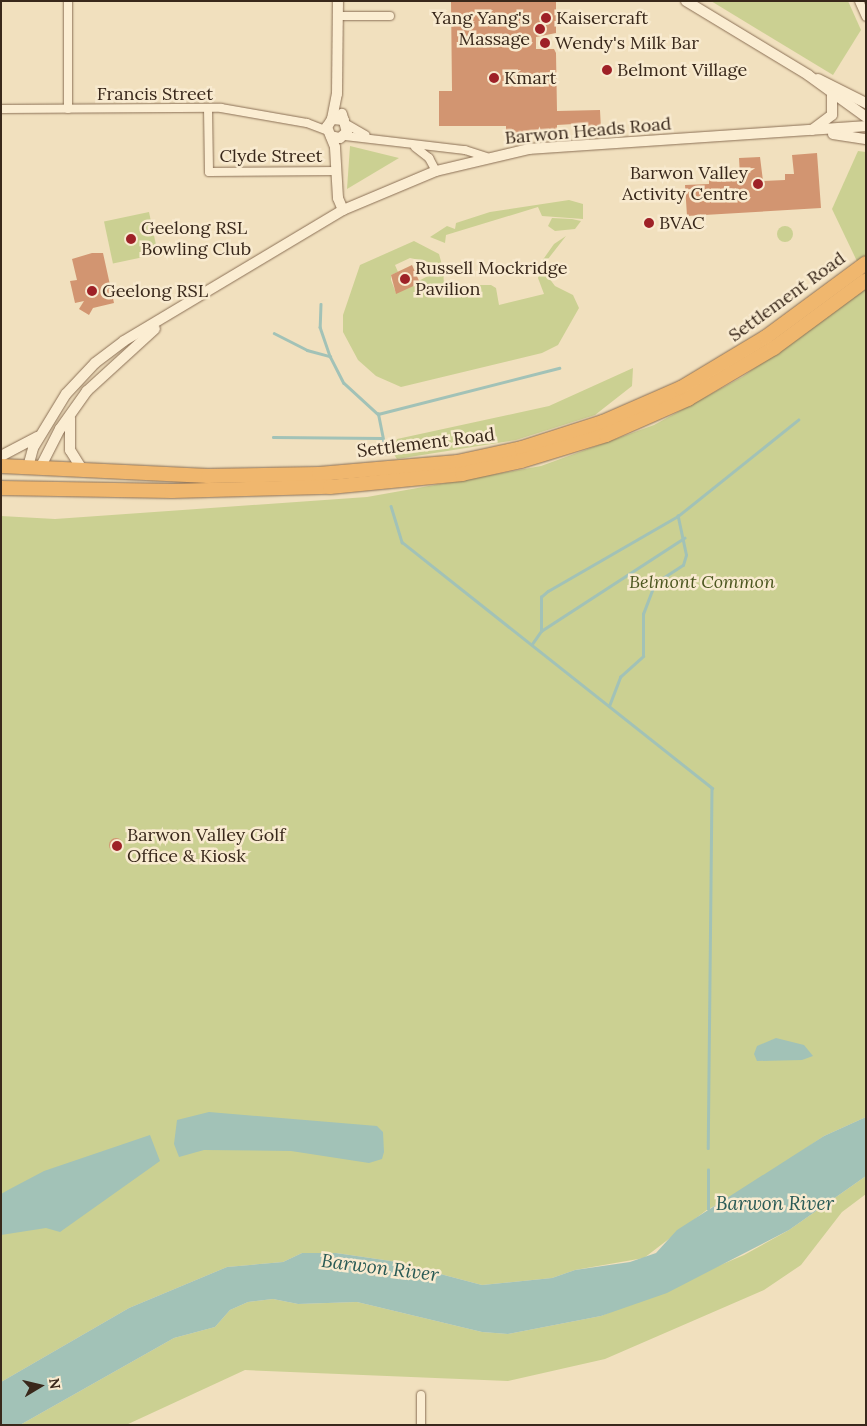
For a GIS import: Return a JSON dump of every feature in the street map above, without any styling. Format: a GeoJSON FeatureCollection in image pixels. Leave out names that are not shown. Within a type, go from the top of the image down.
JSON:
{"type":"FeatureCollection","features":[{"type":"Feature","properties":{"kind":"highway","name":"Settlement Road"},"geometry":{"type":"LineString","coordinates":[[1,466],[208,476],[319,474],[457,462],[522,448],[603,422],[681,388],[766,337],[866,264]]}},
{"type":"Feature","properties":{"kind":"highway","name":"Settlement Road"},"geometry":{"type":"LineString","coordinates":[[1,488],[172,491],[330,488],[453,476],[521,461],[606,435],[688,399],[774,348],[866,280]]}},
{"type":"Feature","properties":{"kind":"highway"},"geometry":{"type":"LineString","coordinates":[[29,487],[34,468]]}},
{"type":"Feature","properties":{"kind":"street"},"geometry":{"type":"LineString","coordinates":[[68,1],[68,109]]}},
{"type":"Feature","properties":{"kind":"street"},"geometry":{"type":"LineString","coordinates":[[338,1],[338,94],[330,127],[337,159],[338,198],[343,210]]}},
{"type":"Feature","properties":{"kind":"street"},"geometry":{"type":"LineString","coordinates":[[686,1],[808,75],[866,103]]}},
{"type":"Feature","properties":{"kind":"street"},"geometry":{"type":"LineString","coordinates":[[858,1],[866,17]]}},
{"type":"Feature","properties":{"kind":"street"},"geometry":{"type":"LineString","coordinates":[[338,16],[390,16]]}},
{"type":"Feature","properties":{"kind":"street"},"geometry":{"type":"LineString","coordinates":[[808,75],[832,95],[866,117]]}},
{"type":"Feature","properties":{"kind":"street"},"geometry":{"type":"LineString","coordinates":[[337,159],[346,123],[338,94]]}},
{"type":"Feature","properties":{"kind":"street"},"geometry":{"type":"LineString","coordinates":[[804,132],[818,127],[832,115],[832,95]]}},
{"type":"Feature","properties":{"kind":"street","name":"Francis Street"},"geometry":{"type":"LineString","coordinates":[[1,109],[208,108],[330,127]]}},
{"type":"Feature","properties":{"kind":"street","name":"Clyde Street"},"geometry":{"type":"LineString","coordinates":[[208,108],[208,172],[337,171]]}},
{"type":"Feature","properties":{"kind":"street"},"geometry":{"type":"LineString","coordinates":[[330,127],[346,123],[369,136]]}},
{"type":"Feature","properties":{"kind":"street","name":"Barwon Heads Road"},"geometry":{"type":"LineString","coordinates":[[34,468],[40,434],[66,394],[95,363],[124,341],[172,316],[343,210],[436,171],[486,156],[568,145],[804,132],[866,126]]}},
{"type":"Feature","properties":{"kind":"street"},"geometry":{"type":"LineString","coordinates":[[330,127],[344,136],[369,136],[414,147],[465,150],[486,156]]}},
{"type":"Feature","properties":{"kind":"street"},"geometry":{"type":"LineString","coordinates":[[804,132],[866,139]]}},
{"type":"Feature","properties":{"kind":"street"},"geometry":{"type":"LineString","coordinates":[[414,147],[429,158],[436,171]]}},
{"type":"Feature","properties":{"kind":"street","name":"Barwon Heads Road"},"geometry":{"type":"LineString","coordinates":[[34,468],[71,412],[102,374],[172,316]]}},
{"type":"Feature","properties":{"kind":"street"},"geometry":{"type":"LineString","coordinates":[[95,363],[102,374]]}},
{"type":"Feature","properties":{"kind":"street"},"geometry":{"type":"LineString","coordinates":[[71,412],[70,450],[83,471]]}},
{"type":"Feature","properties":{"kind":"street"},"geometry":{"type":"LineString","coordinates":[[1,456],[27,446],[40,434]]}},
{"type":"Feature","properties":{"kind":"street"},"geometry":{"type":"LineString","coordinates":[[421,1395],[421,1425]]}},
{"type":"Feature","properties":{"kind":"green space"},"geometry":{"type":"Polygon","coordinates":[[[711,1],[848,1],[861,30],[833,75],[711,1]]]}},
{"type":"Feature","properties":{"kind":"green space"},"geometry":{"type":"Polygon","coordinates":[[[350,146],[399,158],[347,189],[350,146]]]}},
{"type":"Feature","properties":{"kind":"green space"},"geometry":{"type":"Polygon","coordinates":[[[858,151],[866,152],[866,280],[832,209],[858,151]]]}},
{"type":"Feature","properties":{"kind":"green space"},"geometry":{"type":"Polygon","coordinates":[[[569,200],[583,204],[583,219],[542,216],[538,207],[446,235],[445,243],[430,237],[447,226],[455,229],[456,223],[490,212],[569,200]]]}},
{"type":"Feature","properties":{"kind":"green space","name":"Geelong RSL Bowling Club"},"geometry":{"type":"Polygon","coordinates":[[[149,212],[158,254],[113,264],[104,222],[149,212]]]}},
{"type":"Feature","properties":{"kind":"green space"},"geometry":{"type":"Polygon","coordinates":[[[552,218],[581,221],[575,229],[555,231],[548,226],[552,218]]]}},
{"type":"Feature","properties":{"kind":"green space"},"geometry":{"type":"Polygon","coordinates":[[[782,226],[788,226],[793,231],[791,240],[782,242],[777,237],[777,231],[782,226]]]}},
{"type":"Feature","properties":{"kind":"green space"},"geometry":{"type":"Polygon","coordinates":[[[566,236],[548,259],[546,274],[555,286],[573,295],[579,308],[558,345],[542,353],[401,387],[376,376],[358,360],[343,332],[343,315],[360,265],[414,241],[439,254],[442,265],[410,258],[395,265],[398,272],[391,275],[391,280],[396,293],[443,268],[444,285],[491,285],[496,288],[499,305],[544,294],[538,278],[542,261],[554,244],[566,236]]]}},
{"type":"Feature","properties":{"kind":"green space","name":"Belmont Common"},"geometry":{"type":"Polygon","coordinates":[[[866,288],[866,1117],[824,1136],[734,1197],[708,1209],[644,1258],[575,1270],[552,1278],[482,1285],[391,1261],[336,1253],[302,1253],[283,1262],[227,1267],[129,1308],[1,1382],[1,516],[55,519],[367,497],[541,466],[654,425],[742,377],[866,288]]]}},
{"type":"Feature","properties":{"kind":"green space"},"geometry":{"type":"Polygon","coordinates":[[[633,368],[632,386],[595,415],[516,440],[397,459],[393,453],[397,439],[549,406],[633,368]]]}},
{"type":"Feature","properties":{"kind":"green space"},"geometry":{"type":"Polygon","coordinates":[[[866,1176],[866,1194],[842,1212],[801,1265],[764,1290],[605,1359],[508,1381],[245,1370],[126,1425],[20,1425],[174,1338],[215,1327],[230,1310],[248,1302],[273,1299],[298,1304],[357,1302],[482,1332],[508,1334],[601,1316],[744,1255],[789,1230],[866,1176]]]}},
{"type":"Feature","properties":{"kind":"water"},"geometry":{"type":"Polygon","coordinates":[[[776,1038],[804,1045],[813,1056],[802,1060],[757,1061],[754,1054],[757,1046],[776,1038]]]}},
{"type":"Feature","properties":{"kind":"water"},"geometry":{"type":"Polygon","coordinates":[[[209,1112],[377,1126],[383,1132],[384,1152],[382,1159],[369,1163],[291,1151],[204,1150],[179,1157],[174,1144],[177,1120],[209,1112]]]}},
{"type":"Feature","properties":{"kind":"water","name":"Barwon River"},"geometry":{"type":"Polygon","coordinates":[[[866,1117],[866,1176],[789,1230],[667,1293],[601,1316],[508,1334],[482,1332],[357,1302],[298,1304],[273,1299],[248,1302],[230,1310],[215,1327],[174,1338],[20,1425],[1,1425],[1,1382],[129,1308],[227,1267],[283,1262],[302,1253],[336,1253],[391,1261],[482,1285],[552,1278],[575,1270],[630,1262],[656,1253],[677,1230],[824,1136],[866,1117]]]}},
{"type":"Feature","properties":{"kind":"water"},"geometry":{"type":"Polygon","coordinates":[[[150,1135],[160,1161],[60,1232],[46,1228],[1,1235],[1,1194],[44,1171],[150,1135]]]}},
{"type":"Feature","properties":{"kind":"building","name":"Kmart"},"geometry":{"type":"Polygon","coordinates":[[[451,1],[556,1],[556,33],[536,37],[536,49],[554,49],[556,53],[557,111],[600,110],[601,130],[574,130],[574,124],[557,125],[557,131],[506,135],[506,126],[439,126],[439,91],[452,91],[451,1]]]}},
{"type":"Feature","properties":{"kind":"building","name":"Barwon Valley Activity Centre"},"geometry":{"type":"Polygon","coordinates":[[[817,153],[821,208],[687,216],[685,185],[709,184],[709,178],[740,176],[739,158],[760,157],[763,181],[785,180],[785,174],[794,174],[792,155],[817,153]]]}},
{"type":"Feature","properties":{"kind":"building","name":"Geelong RSL"},"geometry":{"type":"Polygon","coordinates":[[[92,253],[103,253],[114,303],[93,308],[89,315],[79,309],[84,301],[75,303],[70,281],[77,280],[72,259],[92,253]]]}},
{"type":"Feature","properties":{"kind":"building","name":"Russell Mockridge Pavilion"},"geometry":{"type":"Polygon","coordinates":[[[412,265],[420,283],[396,294],[391,275],[412,265]]]}},
{"type":"Feature","properties":{"kind":"building","name":"Barwon Valley Golf Office & Kiosk"},"geometry":{"type":"Polygon","coordinates":[[[116,838],[121,840],[123,845],[121,850],[116,852],[111,850],[109,845],[111,840],[116,838]]]}},
{"type":"Feature","properties":{"kind":"waterway"},"geometry":{"type":"LineString","coordinates":[[321,304],[320,327],[330,356],[344,383],[378,414]]}},
{"type":"Feature","properties":{"kind":"waterway"},"geometry":{"type":"LineString","coordinates":[[274,333],[307,350],[330,356]]}},
{"type":"Feature","properties":{"kind":"waterway"},"geometry":{"type":"LineString","coordinates":[[386,454],[378,414],[559,368]]}},
{"type":"Feature","properties":{"kind":"waterway"},"geometry":{"type":"LineString","coordinates":[[532,644],[541,631],[541,597],[548,591],[678,516],[798,420]]}},
{"type":"Feature","properties":{"kind":"waterway"},"geometry":{"type":"LineString","coordinates":[[273,437],[382,438]]}},
{"type":"Feature","properties":{"kind":"waterway"},"geometry":{"type":"LineString","coordinates":[[391,506],[402,542],[712,788],[708,1148]]}},
{"type":"Feature","properties":{"kind":"waterway"},"geometry":{"type":"LineString","coordinates":[[609,706],[620,677],[643,656],[643,614],[655,583],[683,565],[686,555],[678,516]]}},
{"type":"Feature","properties":{"kind":"waterway"},"geometry":{"type":"LineString","coordinates":[[541,631],[684,538]]}},
{"type":"Feature","properties":{"kind":"waterway"},"geometry":{"type":"LineString","coordinates":[[708,1170],[708,1209]]}},
{"type":"Feature","properties":{"kind":"place","name":"Kaisercraft"},"geometry":{"type":"Point","coordinates":[546,18]}},
{"type":"Feature","properties":{"kind":"place","name":"Yang Yang's Massage"},"geometry":{"type":"Point","coordinates":[540,29]}},
{"type":"Feature","properties":{"kind":"place","name":"Wendy's Milk Bar"},"geometry":{"type":"Point","coordinates":[545,43]}},
{"type":"Feature","properties":{"kind":"place","name":"Belmont Village"},"geometry":{"type":"Point","coordinates":[607,70]}},
{"type":"Feature","properties":{"kind":"place","name":"Kmart"},"geometry":{"type":"Point","coordinates":[494,78]}},
{"type":"Feature","properties":{"kind":"place","name":"Barwon Valley Activity Centre"},"geometry":{"type":"Point","coordinates":[758,184]}},
{"type":"Feature","properties":{"kind":"place","name":"BVAC"},"geometry":{"type":"Point","coordinates":[649,223]}},
{"type":"Feature","properties":{"kind":"place","name":"Geelong RSL Bowling Club"},"geometry":{"type":"Point","coordinates":[131,239]}},
{"type":"Feature","properties":{"kind":"place","name":"Russell Mockridge Pavilion"},"geometry":{"type":"Point","coordinates":[405,279]}},
{"type":"Feature","properties":{"kind":"place","name":"Geelong RSL"},"geometry":{"type":"Point","coordinates":[92,291]}},
{"type":"Feature","properties":{"kind":"place","name":"Barwon Valley Golf Office & Kiosk"},"geometry":{"type":"Point","coordinates":[117,846]}}]}
